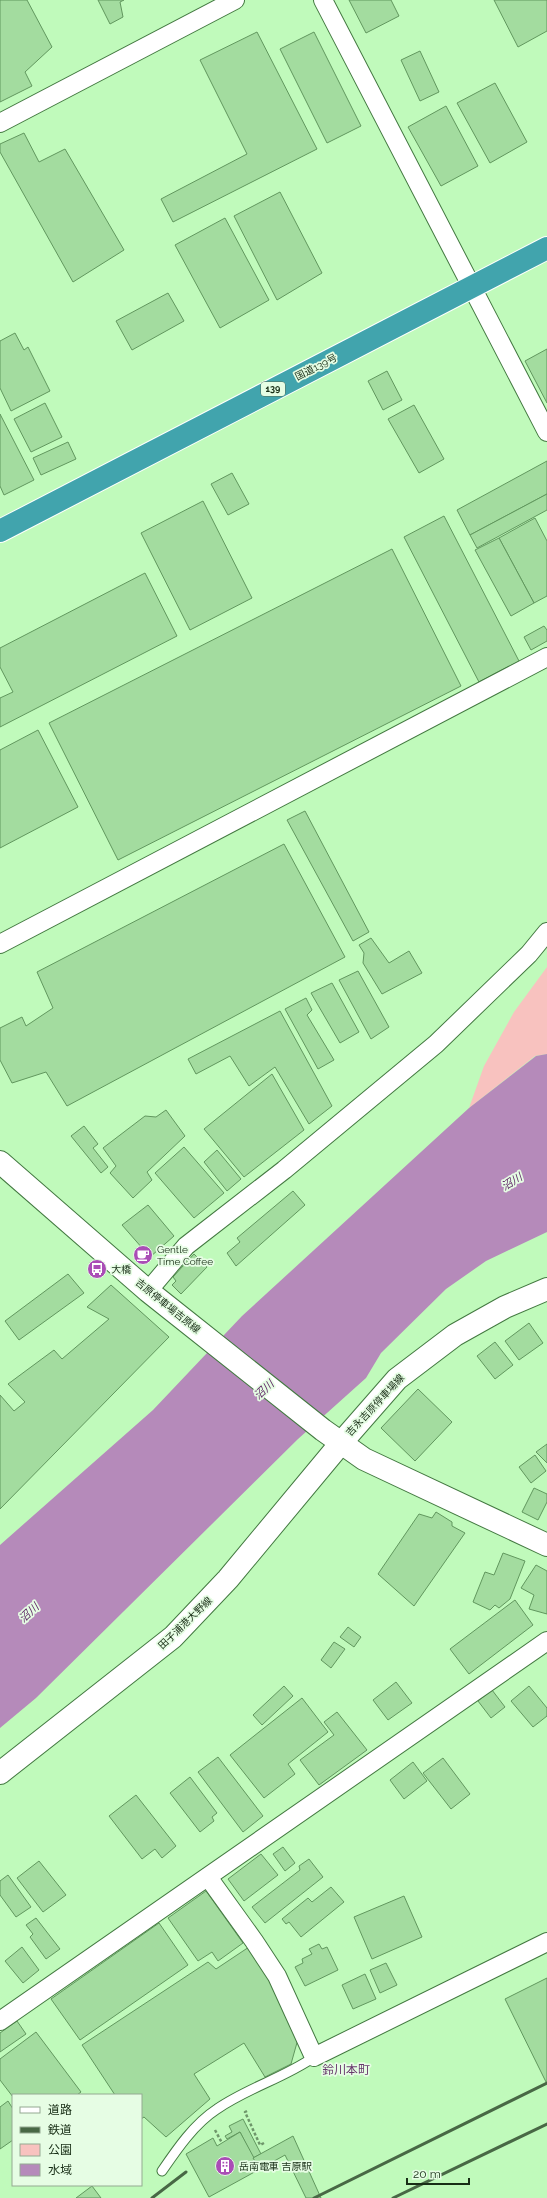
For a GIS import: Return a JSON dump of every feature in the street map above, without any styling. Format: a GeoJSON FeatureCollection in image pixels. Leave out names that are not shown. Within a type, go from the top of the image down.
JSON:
{"type":"FeatureCollection","features":[{"type":"Feature","properties":{"kind":"highway","name":"国道139号"},"geometry":{"type":"LineString","coordinates":[[0,531],[547,248]]}},
{"type":"Feature","properties":{"kind":"main road","name":"吉原停車場吉原線"},"geometry":{"type":"LineString","coordinates":[[0,1162],[148,1291],[341,1443]]}},
{"type":"Feature","properties":{"kind":"main road","name":"吉永吉原停車場線"},"geometry":{"type":"LineString","coordinates":[[547,1289],[505,1308],[455,1335],[398,1379],[341,1443],[364,1459],[385,1470],[547,1545]]}},
{"type":"Feature","properties":{"kind":"main road","name":"田子浦港大野線"},"geometry":{"type":"LineString","coordinates":[[0,1773],[173,1637],[228,1579],[341,1443]]}},
{"type":"Feature","properties":{"kind":"street"},"geometry":{"type":"LineString","coordinates":[[0,123],[235,0]]}},
{"type":"Feature","properties":{"kind":"street"},"geometry":{"type":"LineString","coordinates":[[323,0],[547,432]]}},
{"type":"Feature","properties":{"kind":"street"},"geometry":{"type":"LineString","coordinates":[[0,944],[547,658]]}},
{"type":"Feature","properties":{"kind":"street"},"geometry":{"type":"LineString","coordinates":[[148,1291],[186,1246],[284,1170],[436,1044],[529,954],[547,932]]}},
{"type":"Feature","properties":{"kind":"street"},"geometry":{"type":"LineString","coordinates":[[0,2021],[208,1878],[547,1641]]}},
{"type":"Feature","properties":{"kind":"street"},"geometry":{"type":"LineString","coordinates":[[208,1878],[254,1941],[277,1976],[314,2057],[547,1942]]}},
{"type":"Feature","properties":{"kind":"lane"},"geometry":{"type":"LineString","coordinates":[[162,2171],[181,2144],[216,2109],[297,2069],[314,2057]]}},
{"type":"Feature","properties":{"kind":"path"},"geometry":{"type":"LineString","coordinates":[[251,2108],[245,2112],[260,2145],[264,2142]]}},
{"type":"Feature","properties":{"kind":"path"},"geometry":{"type":"LineString","coordinates":[[212,2124],[222,2143]]}},
{"type":"Feature","properties":{"kind":"green space"},"geometry":{"type":"Polygon","coordinates":[[[547,967],[547,1054],[535,1056],[469,1108],[484,1066],[514,1012],[547,967]]]}},
{"type":"Feature","properties":{"kind":"water","name":"沼川"},"geometry":{"type":"Polygon","coordinates":[[[547,1054],[547,1232],[486,1261],[446,1289],[381,1353],[366,1378],[298,1439],[36,1698],[0,1728],[0,1545],[153,1410],[242,1316],[469,1108],[536,1056],[547,1054]]]}},
{"type":"Feature","properties":{"kind":"building"},"geometry":{"type":"Polygon","coordinates":[[[0,0],[27,0],[52,47],[25,72],[32,86],[0,102],[0,0]]]}},
{"type":"Feature","properties":{"kind":"building"},"geometry":{"type":"Polygon","coordinates":[[[98,0],[124,0],[120,2],[123,17],[110,24],[98,0]]]}},
{"type":"Feature","properties":{"kind":"building"},"geometry":{"type":"Polygon","coordinates":[[[349,0],[391,0],[399,16],[366,33],[349,0]]]}},
{"type":"Feature","properties":{"kind":"building"},"geometry":{"type":"Polygon","coordinates":[[[494,0],[547,0],[547,31],[518,47],[494,0]]]}},
{"type":"Feature","properties":{"kind":"building"},"geometry":{"type":"Polygon","coordinates":[[[257,32],[317,149],[173,222],[161,199],[247,154],[200,60],[257,32]]]}},
{"type":"Feature","properties":{"kind":"building"},"geometry":{"type":"Polygon","coordinates":[[[314,32],[361,126],[327,143],[280,49],[314,32]]]}},
{"type":"Feature","properties":{"kind":"building"},"geometry":{"type":"Polygon","coordinates":[[[420,51],[439,92],[420,101],[401,60],[420,51]]]}},
{"type":"Feature","properties":{"kind":"building"},"geometry":{"type":"Polygon","coordinates":[[[495,83],[527,142],[490,163],[457,103],[495,83]]]}},
{"type":"Feature","properties":{"kind":"building"},"geometry":{"type":"Polygon","coordinates":[[[446,106],[478,166],[441,186],[408,127],[446,106]]]}},
{"type":"Feature","properties":{"kind":"building"},"geometry":{"type":"Polygon","coordinates":[[[24,133],[39,162],[65,149],[124,250],[73,282],[0,152],[0,144],[24,133]]]}},
{"type":"Feature","properties":{"kind":"building"},"geometry":{"type":"Polygon","coordinates":[[[280,192],[322,273],[277,300],[234,216],[280,192]]]}},
{"type":"Feature","properties":{"kind":"building"},"geometry":{"type":"Polygon","coordinates":[[[225,218],[269,300],[220,328],[175,245],[225,218]]]}},
{"type":"Feature","properties":{"kind":"building"},"geometry":{"type":"Polygon","coordinates":[[[168,293],[184,321],[132,350],[116,321],[168,293]]]}},
{"type":"Feature","properties":{"kind":"building"},"geometry":{"type":"Polygon","coordinates":[[[15,333],[24,350],[28,347],[50,391],[11,411],[0,388],[0,341],[15,333]]]}},
{"type":"Feature","properties":{"kind":"building"},"geometry":{"type":"Polygon","coordinates":[[[547,349],[547,403],[525,361],[547,349]]]}},
{"type":"Feature","properties":{"kind":"building"},"geometry":{"type":"Polygon","coordinates":[[[387,371],[402,400],[383,410],[368,381],[387,371]]]}},
{"type":"Feature","properties":{"kind":"building"},"geometry":{"type":"Polygon","coordinates":[[[45,403],[62,437],[31,452],[14,419],[45,403]]]}},
{"type":"Feature","properties":{"kind":"building"},"geometry":{"type":"Polygon","coordinates":[[[414,405],[444,459],[419,473],[388,419],[414,405]]]}},
{"type":"Feature","properties":{"kind":"building"},"geometry":{"type":"Polygon","coordinates":[[[0,414],[34,480],[4,495],[0,486],[0,414]]]}},
{"type":"Feature","properties":{"kind":"building"},"geometry":{"type":"Polygon","coordinates":[[[68,442],[76,459],[41,475],[33,458],[68,442]]]}},
{"type":"Feature","properties":{"kind":"building"},"geometry":{"type":"Polygon","coordinates":[[[547,461],[547,494],[470,535],[457,510],[547,461]]]}},
{"type":"Feature","properties":{"kind":"building"},"geometry":{"type":"Polygon","coordinates":[[[232,473],[249,504],[228,515],[211,484],[232,473]]]}},
{"type":"Feature","properties":{"kind":"building"},"geometry":{"type":"Polygon","coordinates":[[[547,494],[547,510],[477,548],[470,535],[547,494]]]}},
{"type":"Feature","properties":{"kind":"building"},"geometry":{"type":"Polygon","coordinates":[[[203,501],[252,598],[190,630],[141,533],[203,501]]]}},
{"type":"Feature","properties":{"kind":"building"},"geometry":{"type":"Polygon","coordinates":[[[444,516],[519,661],[479,682],[404,537],[444,516]]]}},
{"type":"Feature","properties":{"kind":"building"},"geometry":{"type":"Polygon","coordinates":[[[535,518],[547,541],[547,596],[534,603],[499,538],[535,518]]]}},
{"type":"Feature","properties":{"kind":"building"},"geometry":{"type":"Polygon","coordinates":[[[499,538],[534,603],[511,616],[475,550],[499,538]]]}},
{"type":"Feature","properties":{"kind":"building"},"geometry":{"type":"Polygon","coordinates":[[[392,549],[461,686],[118,860],[49,723],[392,549]]]}},
{"type":"Feature","properties":{"kind":"building"},"geometry":{"type":"Polygon","coordinates":[[[145,573],[177,636],[0,727],[0,698],[13,692],[0,667],[0,648],[145,573]]]}},
{"type":"Feature","properties":{"kind":"building"},"geometry":{"type":"Polygon","coordinates":[[[544,626],[547,630],[547,641],[531,650],[524,637],[544,626]]]}},
{"type":"Feature","properties":{"kind":"building"},"geometry":{"type":"Polygon","coordinates":[[[38,730],[78,807],[0,848],[0,750],[38,730]]]}},
{"type":"Feature","properties":{"kind":"building"},"geometry":{"type":"Polygon","coordinates":[[[305,811],[369,932],[353,941],[287,820],[305,811]]]}},
{"type":"Feature","properties":{"kind":"building"},"geometry":{"type":"Polygon","coordinates":[[[284,844],[345,957],[67,1106],[46,1072],[12,1083],[0,1060],[0,1028],[22,1017],[26,1026],[53,1008],[37,972],[284,844]]]}},
{"type":"Feature","properties":{"kind":"building"},"geometry":{"type":"Polygon","coordinates":[[[371,938],[389,963],[409,951],[422,973],[382,994],[363,963],[364,953],[359,945],[371,938]]]}},
{"type":"Feature","properties":{"kind":"building"},"geometry":{"type":"Polygon","coordinates":[[[358,971],[389,1027],[371,1039],[339,980],[358,971]]]}},
{"type":"Feature","properties":{"kind":"building"},"geometry":{"type":"Polygon","coordinates":[[[332,983],[359,1032],[340,1043],[311,993],[332,983]]]}},
{"type":"Feature","properties":{"kind":"building"},"geometry":{"type":"Polygon","coordinates":[[[306,998],[312,1010],[307,1015],[334,1060],[318,1069],[285,1009],[306,998]]]}},
{"type":"Feature","properties":{"kind":"building"},"geometry":{"type":"Polygon","coordinates":[[[280,1011],[332,1106],[309,1124],[275,1067],[249,1086],[230,1056],[196,1074],[188,1059],[280,1011]]]}},
{"type":"Feature","properties":{"kind":"building"},"geometry":{"type":"Polygon","coordinates":[[[272,1074],[304,1130],[244,1177],[204,1129],[272,1074]]]}},
{"type":"Feature","properties":{"kind":"building"},"geometry":{"type":"Polygon","coordinates":[[[166,1110],[185,1136],[147,1172],[152,1180],[133,1198],[110,1173],[116,1166],[103,1148],[145,1116],[156,1117],[166,1110]]]}},
{"type":"Feature","properties":{"kind":"building"},"geometry":{"type":"Polygon","coordinates":[[[84,1126],[98,1144],[93,1148],[108,1167],[101,1173],[71,1136],[84,1126]]]}},
{"type":"Feature","properties":{"kind":"building"},"geometry":{"type":"Polygon","coordinates":[[[184,1147],[224,1193],[194,1218],[155,1173],[184,1147]]]}},
{"type":"Feature","properties":{"kind":"building"},"geometry":{"type":"Polygon","coordinates":[[[217,1150],[241,1179],[227,1191],[204,1162],[217,1150]]]}},
{"type":"Feature","properties":{"kind":"building"},"geometry":{"type":"Polygon","coordinates":[[[293,1191],[305,1205],[236,1266],[227,1253],[240,1242],[237,1238],[293,1191]]]}},
{"type":"Feature","properties":{"kind":"building"},"geometry":{"type":"Polygon","coordinates":[[[148,1205],[174,1236],[150,1257],[122,1225],[148,1205]]]}},
{"type":"Feature","properties":{"kind":"building"},"geometry":{"type":"Polygon","coordinates":[[[194,1254],[207,1267],[181,1294],[172,1285],[176,1281],[173,1277],[194,1254]]]}},
{"type":"Feature","properties":{"kind":"building"},"geometry":{"type":"Polygon","coordinates":[[[68,1274],[84,1293],[19,1340],[5,1321],[68,1274]]]}},
{"type":"Feature","properties":{"kind":"building"},"geometry":{"type":"Polygon","coordinates":[[[111,1285],[169,1337],[0,1509],[0,1395],[14,1411],[25,1402],[8,1384],[54,1350],[62,1359],[109,1319],[87,1307],[111,1285]]]}},
{"type":"Feature","properties":{"kind":"building"},"geometry":{"type":"Polygon","coordinates":[[[529,1323],[543,1343],[519,1360],[505,1341],[529,1323]]]}},
{"type":"Feature","properties":{"kind":"building"},"geometry":{"type":"Polygon","coordinates":[[[495,1342],[513,1365],[495,1379],[477,1356],[495,1342]]]}},
{"type":"Feature","properties":{"kind":"building"},"geometry":{"type":"Polygon","coordinates":[[[418,1389],[452,1422],[415,1461],[381,1428],[418,1389]]]}},
{"type":"Feature","properties":{"kind":"building"},"geometry":{"type":"Polygon","coordinates":[[[547,1444],[547,1463],[536,1452],[547,1444]]]}},
{"type":"Feature","properties":{"kind":"building"},"geometry":{"type":"Polygon","coordinates":[[[535,1455],[546,1471],[531,1483],[519,1467],[535,1455]]]}},
{"type":"Feature","properties":{"kind":"building"},"geometry":{"type":"Polygon","coordinates":[[[534,1488],[547,1494],[547,1502],[538,1520],[522,1512],[534,1488]]]}},
{"type":"Feature","properties":{"kind":"building"},"geometry":{"type":"Polygon","coordinates":[[[436,1512],[452,1522],[452,1526],[465,1533],[414,1606],[378,1574],[419,1514],[432,1518],[436,1512]]]}},
{"type":"Feature","properties":{"kind":"building"},"geometry":{"type":"Polygon","coordinates":[[[503,1553],[525,1561],[510,1599],[499,1608],[495,1605],[490,1610],[473,1602],[485,1572],[494,1575],[503,1553]]]}},
{"type":"Feature","properties":{"kind":"building"},"geometry":{"type":"Polygon","coordinates":[[[536,1565],[547,1571],[547,1614],[529,1609],[534,1595],[521,1588],[536,1565]]]}},
{"type":"Feature","properties":{"kind":"building"},"geometry":{"type":"Polygon","coordinates":[[[515,1600],[533,1625],[469,1674],[450,1649],[515,1600]]]}},
{"type":"Feature","properties":{"kind":"building"},"geometry":{"type":"Polygon","coordinates":[[[348,1627],[361,1637],[354,1647],[340,1637],[348,1627]]]}},
{"type":"Feature","properties":{"kind":"building"},"geometry":{"type":"Polygon","coordinates":[[[334,1642],[345,1649],[331,1668],[321,1660],[334,1642]]]}},
{"type":"Feature","properties":{"kind":"building"},"geometry":{"type":"Polygon","coordinates":[[[396,1682],[412,1703],[388,1720],[373,1700],[396,1682]]]}},
{"type":"Feature","properties":{"kind":"building"},"geometry":{"type":"Polygon","coordinates":[[[284,1686],[293,1696],[262,1725],[253,1715],[284,1686]]]}},
{"type":"Feature","properties":{"kind":"building"},"geometry":{"type":"Polygon","coordinates":[[[529,1686],[547,1708],[547,1716],[533,1727],[511,1701],[529,1686]]]}},
{"type":"Feature","properties":{"kind":"building"},"geometry":{"type":"Polygon","coordinates":[[[492,1690],[505,1707],[491,1718],[478,1701],[492,1690]]]}},
{"type":"Feature","properties":{"kind":"building"},"geometry":{"type":"Polygon","coordinates":[[[302,1698],[328,1732],[288,1764],[295,1774],[264,1798],[230,1755],[302,1698]]]}},
{"type":"Feature","properties":{"kind":"building"},"geometry":{"type":"Polygon","coordinates":[[[337,1712],[367,1750],[319,1785],[300,1760],[334,1735],[324,1722],[337,1712]]]}},
{"type":"Feature","properties":{"kind":"building"},"geometry":{"type":"Polygon","coordinates":[[[218,1757],[263,1816],[243,1832],[198,1772],[218,1757]]]}},
{"type":"Feature","properties":{"kind":"building"},"geometry":{"type":"Polygon","coordinates":[[[443,1758],[470,1794],[451,1809],[423,1773],[443,1758]]]}},
{"type":"Feature","properties":{"kind":"building"},"geometry":{"type":"Polygon","coordinates":[[[413,1762],[427,1781],[404,1799],[390,1780],[413,1762]]]}},
{"type":"Feature","properties":{"kind":"building"},"geometry":{"type":"Polygon","coordinates":[[[190,1777],[217,1813],[212,1817],[214,1821],[200,1832],[170,1793],[190,1777]]]}},
{"type":"Feature","properties":{"kind":"building"},"geometry":{"type":"Polygon","coordinates":[[[136,1795],[176,1846],[162,1858],[155,1849],[142,1859],[109,1816],[136,1795]]]}},
{"type":"Feature","properties":{"kind":"building"},"geometry":{"type":"Polygon","coordinates":[[[283,1847],[295,1863],[285,1871],[273,1854],[283,1847]]]}},
{"type":"Feature","properties":{"kind":"building"},"geometry":{"type":"Polygon","coordinates":[[[261,1854],[278,1875],[244,1901],[228,1879],[261,1854]]]}},
{"type":"Feature","properties":{"kind":"building"},"geometry":{"type":"Polygon","coordinates":[[[309,1859],[323,1877],[265,1923],[252,1907],[300,1870],[299,1866],[309,1859]]]}},
{"type":"Feature","properties":{"kind":"building"},"geometry":{"type":"Polygon","coordinates":[[[39,1861],[66,1895],[43,1912],[17,1878],[39,1861]]]}},
{"type":"Feature","properties":{"kind":"building"},"geometry":{"type":"Polygon","coordinates":[[[8,1875],[31,1907],[16,1917],[0,1895],[0,1881],[8,1875]]]}},
{"type":"Feature","properties":{"kind":"building"},"geometry":{"type":"Polygon","coordinates":[[[331,1887],[344,1902],[301,1937],[289,1922],[286,1924],[282,1919],[308,1898],[312,1902],[331,1887]]]}},
{"type":"Feature","properties":{"kind":"building"},"geometry":{"type":"Polygon","coordinates":[[[206,1891],[243,1943],[218,1961],[212,1952],[198,1961],[168,1918],[206,1891]]]}},
{"type":"Feature","properties":{"kind":"building"},"geometry":{"type":"Polygon","coordinates":[[[404,1896],[422,1937],[372,1959],[354,1917],[404,1896]]]}},
{"type":"Feature","properties":{"kind":"building"},"geometry":{"type":"Polygon","coordinates":[[[36,1918],[60,1949],[46,1959],[30,1937],[33,1934],[26,1925],[36,1918]]]}},
{"type":"Feature","properties":{"kind":"building"},"geometry":{"type":"Polygon","coordinates":[[[159,1923],[188,1965],[80,2040],[51,1999],[159,1923]]]}},
{"type":"Feature","properties":{"kind":"building"},"geometry":{"type":"Polygon","coordinates":[[[319,1944],[322,1949],[327,1947],[338,1970],[305,1986],[295,1967],[303,1963],[302,1959],[312,1954],[309,1949],[319,1944]]]}},
{"type":"Feature","properties":{"kind":"building"},"geometry":{"type":"Polygon","coordinates":[[[22,1947],[39,1970],[23,1983],[5,1961],[22,1947]]]}},
{"type":"Feature","properties":{"kind":"building"},"geometry":{"type":"Polygon","coordinates":[[[249,1947],[269,1977],[298,2039],[291,2064],[265,2077],[244,2043],[194,2074],[210,2099],[166,2137],[144,2117],[142,2118],[142,2094],[114,2094],[82,2045],[208,1962],[216,1969],[249,1947]]]}},
{"type":"Feature","properties":{"kind":"building"},"geometry":{"type":"Polygon","coordinates":[[[386,1963],[397,1985],[380,1993],[370,1970],[386,1963]]]}},
{"type":"Feature","properties":{"kind":"building"},"geometry":{"type":"Polygon","coordinates":[[[365,1974],[376,1999],[353,2009],[342,1985],[365,1974]]]}},
{"type":"Feature","properties":{"kind":"building"},"geometry":{"type":"Polygon","coordinates":[[[547,1978],[547,2084],[505,1999],[547,1978]]]}},
{"type":"Feature","properties":{"kind":"building"},"geometry":{"type":"Polygon","coordinates":[[[17,2021],[26,2034],[0,2052],[0,2033],[17,2021]]]}},
{"type":"Feature","properties":{"kind":"building"},"geometry":{"type":"Polygon","coordinates":[[[36,2032],[81,2092],[78,2094],[12,2094],[12,2096],[0,2080],[0,2059],[36,2032]]]}},
{"type":"Feature","properties":{"kind":"building"},"geometry":{"type":"Polygon","coordinates":[[[8,2101],[12,2107],[12,2141],[0,2149],[0,2107],[8,2101]]]}},
{"type":"Feature","properties":{"kind":"building"},"geometry":{"type":"Polygon","coordinates":[[[243,2119],[261,2154],[253,2158],[240,2132],[227,2139],[225,2136],[232,2132],[229,2126],[243,2119]]]}},
{"type":"Feature","properties":{"kind":"building","name":"岳南電車 吉原駅"},"geometry":{"type":"Polygon","coordinates":[[[240,2132],[260,2169],[209,2197],[186,2154],[213,2138],[217,2146],[240,2132]]]}},
{"type":"Feature","properties":{"kind":"building"},"geometry":{"type":"Polygon","coordinates":[[[293,2136],[321,2198],[306,2198],[285,2155],[260,2169],[253,2158],[293,2136]]]}},
{"type":"Feature","properties":{"kind":"building"},"geometry":{"type":"Polygon","coordinates":[[[92,2186],[101,2198],[76,2198],[92,2186]]]}},
{"type":"Feature","properties":{"kind":"railway"},"geometry":{"type":"LineString","coordinates":[[314,2198],[547,2083]]}},
{"type":"Feature","properties":{"kind":"railway"},"geometry":{"type":"LineString","coordinates":[[393,2198],[547,2124]]}},
{"type":"Feature","properties":{"kind":"railway"},"geometry":{"type":"LineString","coordinates":[[152,2198],[186,2172]]}},
{"type":"Feature","properties":{"kind":"place","name":"Gentle Time Coffee"},"geometry":{"type":"Point","coordinates":[143,1255]}},
{"type":"Feature","properties":{"kind":"place","name":"大橋"},"geometry":{"type":"Point","coordinates":[97,1269]}},
{"type":"Feature","properties":{"kind":"place","name":"岳南電車 吉原駅"},"geometry":{"type":"Point","coordinates":[225,2166]}},
{"type":"Feature","properties":{"kind":"district","name":"鈴川本町"},"geometry":{"type":"Point","coordinates":[346,2070]}}]}
